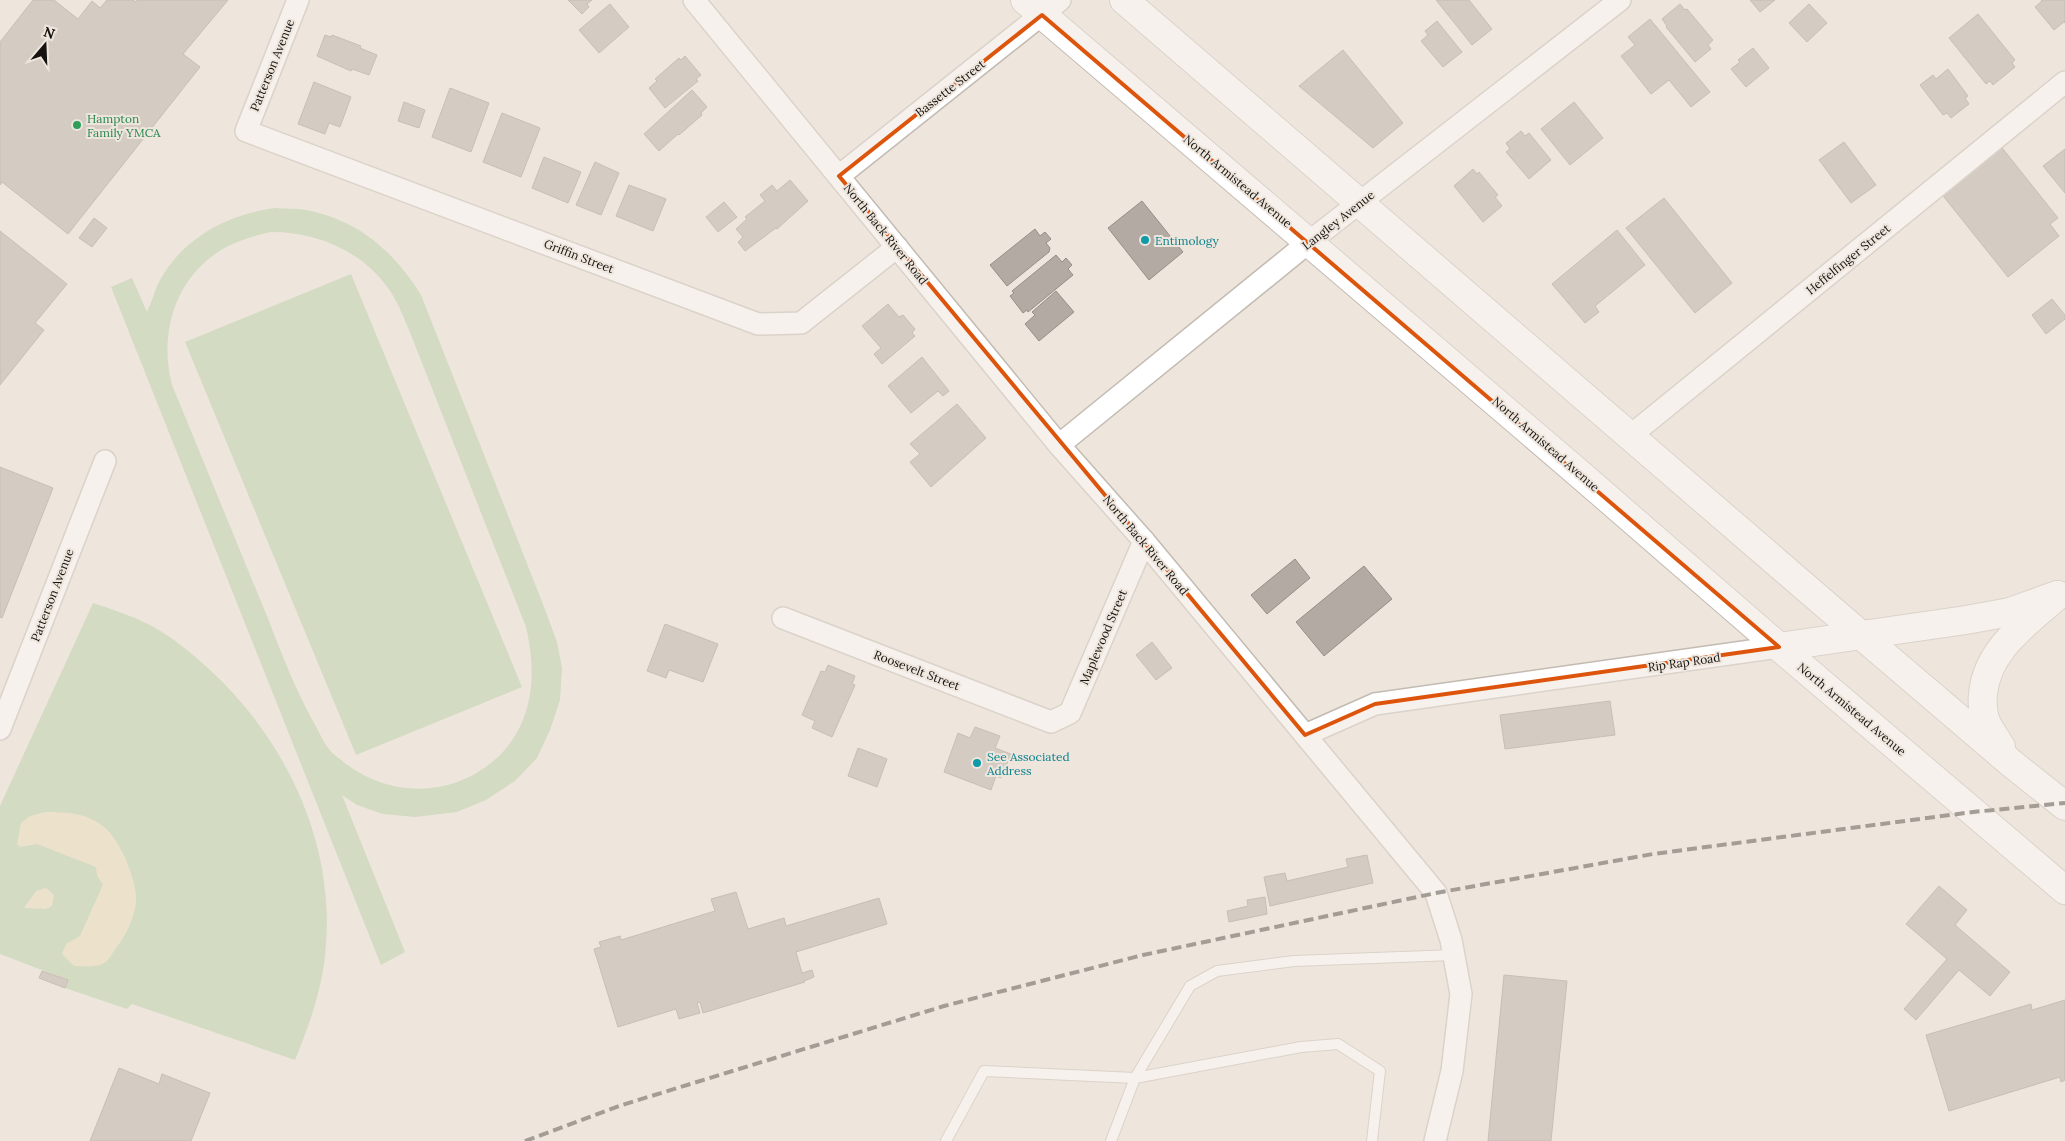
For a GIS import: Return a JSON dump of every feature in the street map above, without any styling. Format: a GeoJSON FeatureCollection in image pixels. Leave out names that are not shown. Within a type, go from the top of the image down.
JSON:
{"type":"FeatureCollection","features":[{"type":"Feature","properties":{"kind":"main road"},"geometry":{"type":"LineString","coordinates":[[1124,0],[1862,636],[2011,763],[2065,806]]}},
{"type":"Feature","properties":{"kind":"main road","name":"North Armistead Avenue"},"geometry":{"type":"LineString","coordinates":[[1042,5],[1309,242],[1779,647],[2065,890]]}},
{"type":"Feature","properties":{"kind":"main road"},"geometry":{"type":"LineString","coordinates":[[2011,763],[1986,723],[1982,702],[1984,682],[1988,668],[1996,654],[2008,640],[2061,593]]}},
{"type":"Feature","properties":{"kind":"main road","name":"Rip Rap Road"},"geometry":{"type":"LineString","coordinates":[[1779,647],[1918,628],[2010,612],[2061,593]]}},
{"type":"Feature","properties":{"kind":"street","name":"Patterson Avenue"},"geometry":{"type":"LineString","coordinates":[[246,131],[298,0]]}},
{"type":"Feature","properties":{"kind":"street","name":"North Back River Road"},"geometry":{"type":"LineString","coordinates":[[694,0],[1060,445],[1144,541],[1436,893],[1451,940],[1461,994],[1452,1071],[1435,1141]]}},
{"type":"Feature","properties":{"kind":"street","name":"Langley Avenue"},"geometry":{"type":"LineString","coordinates":[[1060,445],[1309,242],[1620,0]]}},
{"type":"Feature","properties":{"kind":"street","name":"Bassette Street"},"geometry":{"type":"LineString","coordinates":[[839,176],[1042,5]]}},
{"type":"Feature","properties":{"kind":"street","name":"Heffelfinger Street"},"geometry":{"type":"LineString","coordinates":[[1630,436],[2065,82]]}},
{"type":"Feature","properties":{"kind":"street","name":"Griffin Street"},"geometry":{"type":"LineString","coordinates":[[246,131],[758,324],[802,323],[898,247]]}},
{"type":"Feature","properties":{"kind":"street","name":"Patterson Avenue"},"geometry":{"type":"LineString","coordinates":[[0,729],[105,460]]}},
{"type":"Feature","properties":{"kind":"street","name":"Maplewood Street"},"geometry":{"type":"LineString","coordinates":[[1051,722],[1070,713],[1144,541]]}},
{"type":"Feature","properties":{"kind":"street","name":"Roosevelt Street"},"geometry":{"type":"LineString","coordinates":[[783,618],[1051,722]]}},
{"type":"Feature","properties":{"kind":"street","name":"Rip Rap Road"},"geometry":{"type":"LineString","coordinates":[[1305,735],[1375,704],[1779,647]]}},
{"type":"Feature","properties":{"kind":"lane"},"geometry":{"type":"LineString","coordinates":[[1111,1141],[1135,1078],[1190,986],[1217,971],[1294,961],[1454,955]]}},
{"type":"Feature","properties":{"kind":"lane"},"geometry":{"type":"LineString","coordinates":[[946,1141],[984,1071],[1135,1078],[1301,1047],[1338,1044],[1380,1070],[1372,1141]]}},
{"type":"Feature","properties":{"kind":"highlighted area"},"geometry":{"type":"Polygon","coordinates":[[[1042,15],[1779,647],[1375,704],[1305,735],[839,176],[1042,15]]]}},
{"type":"Feature","properties":{"kind":"green space"},"geometry":{"type":"Polygon","coordinates":[[[275,208],[302,209],[342,221],[373,240],[386,251],[421,295],[541,599],[557,642],[562,668],[560,700],[550,730],[537,758],[515,781],[486,800],[457,812],[415,817],[383,814],[357,805],[342,795],[405,952],[381,965],[111,287],[132,278],[147,312],[160,280],[181,251],[209,230],[224,222],[258,211],[275,208]],[[271,232],[233,244],[205,262],[192,276],[181,292],[169,328],[168,366],[172,385],[289,670],[307,710],[327,746],[346,764],[364,775],[403,788],[424,789],[463,780],[481,770],[498,757],[519,729],[526,713],[530,696],[531,662],[526,627],[411,335],[393,296],[374,272],[348,252],[319,239],[271,232]]]}},
{"type":"Feature","properties":{"kind":"green space"},"geometry":{"type":"Polygon","coordinates":[[[351,274],[522,687],[356,755],[185,342],[351,274]]]}},
{"type":"Feature","properties":{"kind":"green space"},"geometry":{"type":"Polygon","coordinates":[[[93,603],[150,625],[196,657],[237,697],[261,727],[282,760],[299,794],[313,830],[322,867],[326,905],[326,944],[325,959],[315,1003],[295,1060],[132,1004],[127,1009],[65,988],[68,980],[0,954],[0,806],[93,603]]]}},
{"type":"Feature","properties":{"kind":"sand"},"geometry":{"type":"Polygon","coordinates":[[[45,812],[76,814],[98,822],[116,841],[127,862],[136,894],[133,915],[120,943],[108,960],[101,965],[74,966],[62,954],[66,944],[80,936],[103,884],[97,876],[96,867],[37,844],[20,847],[17,844],[21,823],[30,816],[45,812]]]}},
{"type":"Feature","properties":{"kind":"sand"},"geometry":{"type":"Polygon","coordinates":[[[46,888],[54,895],[52,906],[46,909],[24,908],[36,891],[46,888]]]}},
{"type":"Feature","properties":{"kind":"building","name":"Hampton Family YMCA"},"geometry":{"type":"Polygon","coordinates":[[[33,0],[54,0],[78,19],[92,1],[100,8],[107,0],[133,0],[136,2],[137,0],[228,0],[183,54],[200,67],[68,234],[2,182],[0,185],[0,42],[33,0]]]}},
{"type":"Feature","properties":{"kind":"building"},"geometry":{"type":"Polygon","coordinates":[[[568,0],[592,0],[587,4],[589,7],[582,14],[568,0]]]}},
{"type":"Feature","properties":{"kind":"building"},"geometry":{"type":"Polygon","coordinates":[[[1436,0],[1469,0],[1492,29],[1472,45],[1436,0]]]}},
{"type":"Feature","properties":{"kind":"building"},"geometry":{"type":"Polygon","coordinates":[[[1750,0],[1775,0],[1760,12],[1750,0]]]}},
{"type":"Feature","properties":{"kind":"building"},"geometry":{"type":"Polygon","coordinates":[[[2041,0],[2065,0],[2065,23],[2054,30],[2035,7],[2041,0]]]}},
{"type":"Feature","properties":{"kind":"building"},"geometry":{"type":"Polygon","coordinates":[[[610,4],[629,27],[599,53],[579,30],[610,4]]]}},
{"type":"Feature","properties":{"kind":"building"},"geometry":{"type":"Polygon","coordinates":[[[1680,4],[1685,10],[1687,9],[1713,40],[1708,45],[1711,49],[1695,62],[1666,27],[1662,19],[1680,4]]]}},
{"type":"Feature","properties":{"kind":"building"},"geometry":{"type":"Polygon","coordinates":[[[1809,4],[1827,23],[1807,42],[1789,23],[1809,4]]]}},
{"type":"Feature","properties":{"kind":"building"},"geometry":{"type":"Polygon","coordinates":[[[1978,14],[2015,60],[2012,63],[2015,67],[1993,85],[1990,81],[1986,84],[1949,38],[1978,14]]]}},
{"type":"Feature","properties":{"kind":"building"},"geometry":{"type":"Polygon","coordinates":[[[1650,19],[1710,92],[1691,107],[1669,80],[1651,94],[1621,56],[1635,45],[1628,37],[1650,19]]]}},
{"type":"Feature","properties":{"kind":"building"},"geometry":{"type":"Polygon","coordinates":[[[1437,21],[1462,52],[1443,67],[1421,41],[1428,35],[1425,31],[1437,21]]]}},
{"type":"Feature","properties":{"kind":"building"},"geometry":{"type":"Polygon","coordinates":[[[325,35],[331,37],[332,35],[361,46],[360,48],[377,55],[369,75],[352,69],[351,71],[317,56],[325,35]]]}},
{"type":"Feature","properties":{"kind":"building"},"geometry":{"type":"Polygon","coordinates":[[[1753,48],[1769,68],[1746,87],[1731,69],[1740,62],[1738,60],[1753,48]]]}},
{"type":"Feature","properties":{"kind":"building"},"geometry":{"type":"Polygon","coordinates":[[[1343,50],[1403,123],[1373,148],[1299,86],[1343,50]]]}},
{"type":"Feature","properties":{"kind":"building"},"geometry":{"type":"Polygon","coordinates":[[[685,56],[701,75],[696,79],[698,81],[665,108],[649,88],[657,81],[655,79],[679,58],[681,60],[685,56]]]}},
{"type":"Feature","properties":{"kind":"building"},"geometry":{"type":"Polygon","coordinates":[[[1948,69],[1968,96],[1965,98],[1969,104],[1951,118],[1947,113],[1943,115],[1920,85],[1933,75],[1936,79],[1948,69]]]}},
{"type":"Feature","properties":{"kind":"building"},"geometry":{"type":"Polygon","coordinates":[[[314,82],[351,97],[340,127],[329,123],[325,134],[298,124],[314,82]]]}},
{"type":"Feature","properties":{"kind":"building"},"geometry":{"type":"Polygon","coordinates":[[[450,88],[489,103],[471,152],[432,137],[450,88]]]}},
{"type":"Feature","properties":{"kind":"building"},"geometry":{"type":"Polygon","coordinates":[[[692,90],[707,107],[701,113],[702,115],[659,151],[644,134],[692,90]]]}},
{"type":"Feature","properties":{"kind":"building"},"geometry":{"type":"Polygon","coordinates":[[[404,102],[425,110],[419,128],[398,121],[404,102]]]}},
{"type":"Feature","properties":{"kind":"building"},"geometry":{"type":"Polygon","coordinates":[[[1574,102],[1603,138],[1570,165],[1541,129],[1574,102]]]}},
{"type":"Feature","properties":{"kind":"building"},"geometry":{"type":"Polygon","coordinates":[[[502,113],[540,128],[521,177],[483,162],[502,113]]]}},
{"type":"Feature","properties":{"kind":"building"},"geometry":{"type":"Polygon","coordinates":[[[1521,131],[1525,136],[1529,133],[1551,160],[1529,179],[1506,152],[1510,149],[1506,143],[1521,131]]]}},
{"type":"Feature","properties":{"kind":"building"},"geometry":{"type":"Polygon","coordinates":[[[1844,142],[1876,185],[1851,203],[1819,160],[1844,142]]]}},
{"type":"Feature","properties":{"kind":"building"},"geometry":{"type":"Polygon","coordinates":[[[1999,144],[2058,218],[2050,224],[2059,236],[2008,277],[1940,192],[1999,144]]]}},
{"type":"Feature","properties":{"kind":"building"},"geometry":{"type":"Polygon","coordinates":[[[2065,149],[2065,193],[2043,166],[2065,149]]]}},
{"type":"Feature","properties":{"kind":"building"},"geometry":{"type":"Polygon","coordinates":[[[544,157],[581,172],[568,203],[532,188],[544,157]]]}},
{"type":"Feature","properties":{"kind":"building"},"geometry":{"type":"Polygon","coordinates":[[[595,162],[619,173],[601,215],[576,205],[595,162]]]}},
{"type":"Feature","properties":{"kind":"building"},"geometry":{"type":"Polygon","coordinates":[[[1473,169],[1477,174],[1479,172],[1498,195],[1495,197],[1502,206],[1483,222],[1454,186],[1473,169]]]}},
{"type":"Feature","properties":{"kind":"building"},"geometry":{"type":"Polygon","coordinates":[[[790,180],[808,201],[777,229],[745,251],[738,242],[743,237],[736,229],[747,219],[745,217],[765,201],[760,195],[772,185],[777,191],[790,180]]]}},
{"type":"Feature","properties":{"kind":"building"},"geometry":{"type":"Polygon","coordinates":[[[629,185],[666,199],[653,231],[616,216],[629,185]]]}},
{"type":"Feature","properties":{"kind":"building"},"geometry":{"type":"Polygon","coordinates":[[[1664,198],[1732,283],[1695,313],[1626,228],[1664,198]]]}},
{"type":"Feature","properties":{"kind":"building","name":"Entimology"},"geometry":{"type":"Polygon","coordinates":[[[1142,201],[1183,252],[1149,280],[1108,228],[1142,201]]]}},
{"type":"Feature","properties":{"kind":"building"},"geometry":{"type":"Polygon","coordinates":[[[724,202],[737,217],[718,232],[706,217],[724,202]]]}},
{"type":"Feature","properties":{"kind":"building"},"geometry":{"type":"Polygon","coordinates":[[[94,218],[107,228],[92,247],[79,238],[94,218]]]}},
{"type":"Feature","properties":{"kind":"building"},"geometry":{"type":"Polygon","coordinates":[[[1035,229],[1040,236],[1045,232],[1051,239],[1046,243],[1050,248],[1049,252],[1007,286],[990,265],[1035,229]]]}},
{"type":"Feature","properties":{"kind":"building"},"geometry":{"type":"Polygon","coordinates":[[[1617,230],[1645,265],[1595,306],[1599,312],[1585,323],[1552,284],[1617,230]]]}},
{"type":"Feature","properties":{"kind":"building"},"geometry":{"type":"Polygon","coordinates":[[[0,231],[67,284],[35,323],[44,330],[0,385],[0,231]]]}},
{"type":"Feature","properties":{"kind":"building"},"geometry":{"type":"Polygon","coordinates":[[[1056,255],[1062,262],[1066,258],[1072,265],[1068,269],[1073,275],[1028,312],[1027,310],[1023,313],[1010,296],[1014,293],[1012,291],[1056,255]]]}},
{"type":"Feature","properties":{"kind":"building"},"geometry":{"type":"Polygon","coordinates":[[[1056,291],[1074,312],[1039,341],[1025,324],[1035,315],[1032,312],[1056,291]]]}},
{"type":"Feature","properties":{"kind":"building"},"geometry":{"type":"Polygon","coordinates":[[[2052,299],[2065,315],[2065,319],[2046,334],[2032,315],[2052,299]]]}},
{"type":"Feature","properties":{"kind":"building"},"geometry":{"type":"Polygon","coordinates":[[[888,304],[899,317],[903,315],[915,329],[912,333],[915,336],[882,364],[874,354],[881,348],[862,326],[888,304]]]}},
{"type":"Feature","properties":{"kind":"building"},"geometry":{"type":"Polygon","coordinates":[[[922,357],[949,391],[943,396],[938,391],[911,413],[888,386],[922,357]]]}},
{"type":"Feature","properties":{"kind":"building"},"geometry":{"type":"Polygon","coordinates":[[[957,404],[986,438],[931,487],[910,462],[920,454],[910,444],[957,404]]]}},
{"type":"Feature","properties":{"kind":"building"},"geometry":{"type":"Polygon","coordinates":[[[0,467],[53,488],[2,618],[0,617],[0,467]]]}},
{"type":"Feature","properties":{"kind":"building"},"geometry":{"type":"Polygon","coordinates":[[[1295,559],[1310,578],[1267,614],[1251,595],[1295,559]]]}},
{"type":"Feature","properties":{"kind":"building"},"geometry":{"type":"Polygon","coordinates":[[[1364,566],[1392,599],[1324,656],[1296,622],[1364,566]]]}},
{"type":"Feature","properties":{"kind":"building"},"geometry":{"type":"Polygon","coordinates":[[[665,624],[718,644],[703,682],[669,670],[666,678],[647,671],[665,624]]]}},
{"type":"Feature","properties":{"kind":"building"},"geometry":{"type":"Polygon","coordinates":[[[1152,642],[1172,668],[1156,680],[1136,655],[1152,642]]]}},
{"type":"Feature","properties":{"kind":"building"},"geometry":{"type":"Polygon","coordinates":[[[828,665],[855,676],[852,684],[855,685],[832,737],[812,728],[815,721],[802,715],[821,671],[825,672],[828,665]]]}},
{"type":"Feature","properties":{"kind":"building"},"geometry":{"type":"Polygon","coordinates":[[[1610,701],[1615,735],[1505,749],[1500,715],[1610,701]]]}},
{"type":"Feature","properties":{"kind":"building","name":"See Associated Address"},"geometry":{"type":"Polygon","coordinates":[[[975,727],[1000,736],[995,748],[1011,754],[1001,778],[996,776],[991,790],[944,772],[958,733],[970,738],[975,727]]]}},
{"type":"Feature","properties":{"kind":"building"},"geometry":{"type":"Polygon","coordinates":[[[858,748],[887,759],[877,787],[848,776],[858,748]]]}},
{"type":"Feature","properties":{"kind":"building"},"geometry":{"type":"Polygon","coordinates":[[[1367,855],[1373,883],[1270,906],[1264,877],[1285,873],[1287,881],[1348,867],[1346,859],[1367,855]]]}},
{"type":"Feature","properties":{"kind":"building"},"geometry":{"type":"Polygon","coordinates":[[[1939,886],[1967,910],[1955,925],[2010,972],[1990,996],[1959,970],[1916,1020],[1904,1009],[1947,959],[1906,924],[1939,886]]]}},
{"type":"Feature","properties":{"kind":"building"},"geometry":{"type":"Polygon","coordinates":[[[736,892],[748,929],[784,918],[786,926],[879,898],[887,924],[796,952],[802,973],[812,970],[814,977],[805,982],[703,1013],[700,1002],[697,1003],[700,1013],[679,1019],[676,1009],[618,1027],[594,949],[601,947],[599,942],[620,936],[621,940],[715,911],[711,899],[736,892]]]}},
{"type":"Feature","properties":{"kind":"building"},"geometry":{"type":"Polygon","coordinates":[[[1265,897],[1267,914],[1229,922],[1227,911],[1248,906],[1247,900],[1265,897]]]}},
{"type":"Feature","properties":{"kind":"building"},"geometry":{"type":"Polygon","coordinates":[[[42,971],[68,980],[65,988],[39,978],[42,971]]]}},
{"type":"Feature","properties":{"kind":"building"},"geometry":{"type":"Polygon","coordinates":[[[1504,975],[1567,981],[1551,1141],[1488,1141],[1504,975]]]}},
{"type":"Feature","properties":{"kind":"building"},"geometry":{"type":"Polygon","coordinates":[[[2065,1000],[2065,1080],[2061,1082],[2060,1077],[1949,1111],[1926,1035],[2031,1004],[2032,1010],[2065,1000]]]}},
{"type":"Feature","properties":{"kind":"building"},"geometry":{"type":"Polygon","coordinates":[[[119,1068],[159,1084],[162,1074],[210,1093],[191,1141],[90,1141],[119,1068]]]}},
{"type":"Feature","properties":{"kind":"railway"},"geometry":{"type":"LineString","coordinates":[[525,1141],[622,1105],[944,1006],[1143,955],[1436,893],[1653,854],[1973,812],[2065,803]]}},
{"type":"Feature","properties":{"kind":"place","name":"Hampton Family YMCA"},"geometry":{"type":"Point","coordinates":[77,125]}},
{"type":"Feature","properties":{"kind":"place","name":"Entimology"},"geometry":{"type":"Point","coordinates":[1145,240]}},
{"type":"Feature","properties":{"kind":"place","name":"See Associated Address"},"geometry":{"type":"Point","coordinates":[977,763]}}]}
